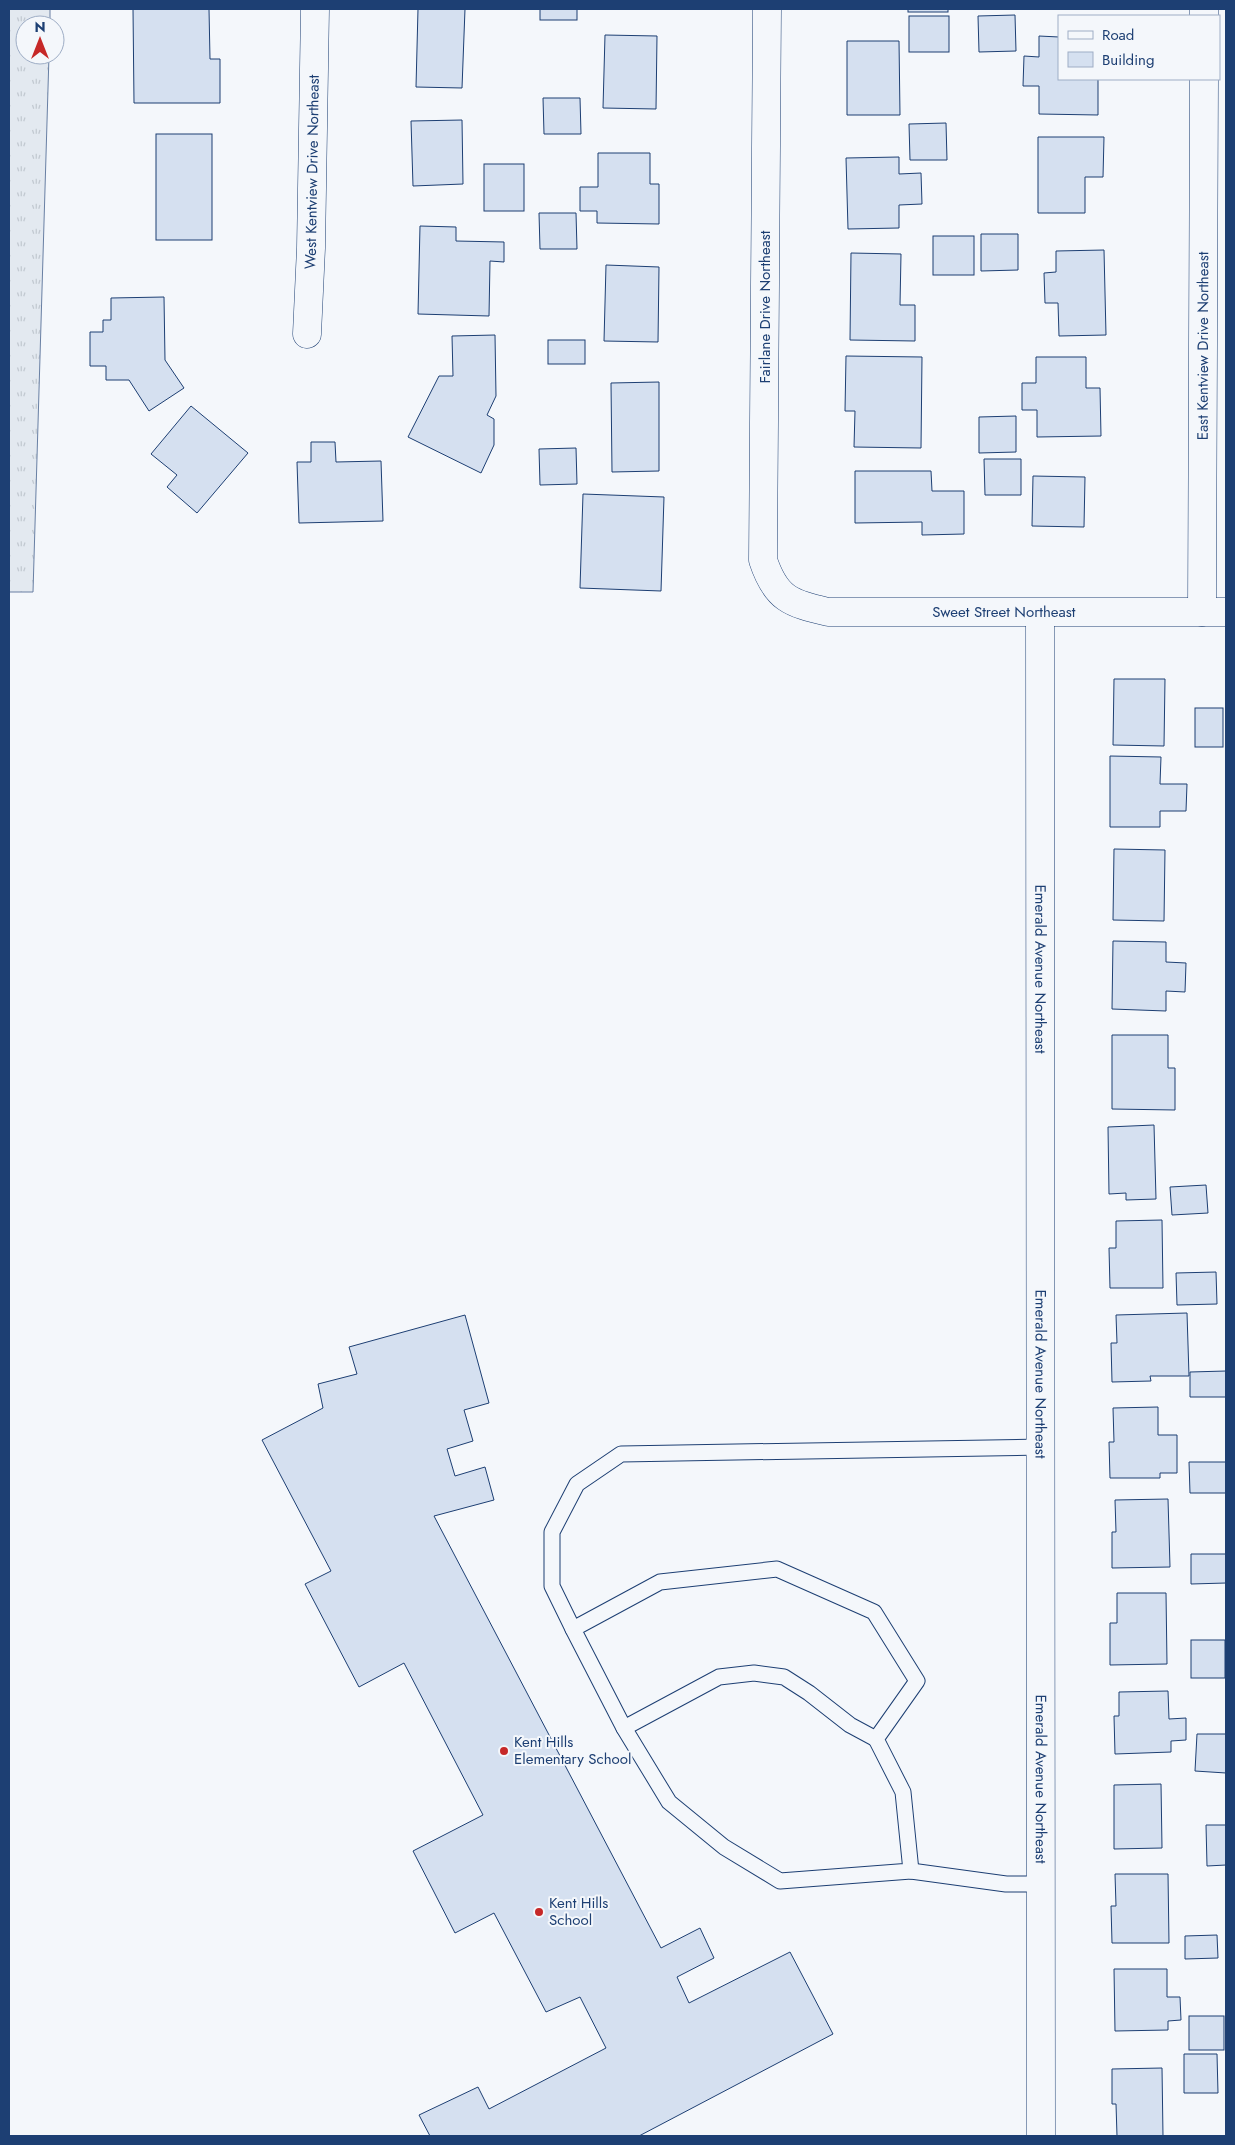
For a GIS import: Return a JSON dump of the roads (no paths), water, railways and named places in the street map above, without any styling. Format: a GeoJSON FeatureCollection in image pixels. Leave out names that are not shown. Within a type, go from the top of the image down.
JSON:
{"type":"FeatureCollection","features":[{"type":"Feature","properties":{"kind":"street","name":"West Kentview Drive Northeast"},"geometry":{"type":"LineString","coordinates":[[307,334],[315,9]]}},
{"type":"Feature","properties":{"kind":"street","name":"Fairlane Drive Northeast"},"geometry":{"type":"LineString","coordinates":[[767,9],[763,560],[769,577],[785,598]]}},
{"type":"Feature","properties":{"kind":"street","name":"East Kentview Drive Northeast"},"geometry":{"type":"LineString","coordinates":[[1204,80],[1214,612]]}},
{"type":"Feature","properties":{"kind":"street","name":"Sweet Street Northeast"},"geometry":{"type":"LineString","coordinates":[[785,598],[797,604],[828,612],[1214,612]]}},
{"type":"Feature","properties":{"kind":"street","name":"Emerald Avenue Northeast"},"geometry":{"type":"LineString","coordinates":[[1040,613],[1042,2136]]}},
{"type":"Feature","properties":{"kind":"lane"},"geometry":{"type":"LineString","coordinates":[[1041,1447],[621,1454],[577,1484],[552,1532],[552,1586],[624,1728],[669,1802],[724,1847],[780,1881],[911,1871],[1006,1884],[1041,1884]]}},
{"type":"Feature","properties":{"kind":"lane"},"geometry":{"type":"LineString","coordinates":[[573,1629],[660,1582],[777,1569],[874,1612],[918,1681],[876,1739]]}},
{"type":"Feature","properties":{"kind":"lane"},"geometry":{"type":"LineString","coordinates":[[624,1728],[719,1677],[735,1674],[765,1673],[784,1677],[809,1693],[850,1726],[876,1739],[903,1792],[911,1871]]}},
{"type":"Feature","properties":{"kind":"place","name":"Kent Hills Elementary School"},"geometry":{"type":"Point","coordinates":[504,1751]}},
{"type":"Feature","properties":{"kind":"place","name":"Kent Hills School"},"geometry":{"type":"Point","coordinates":[539,1912]}}]}
